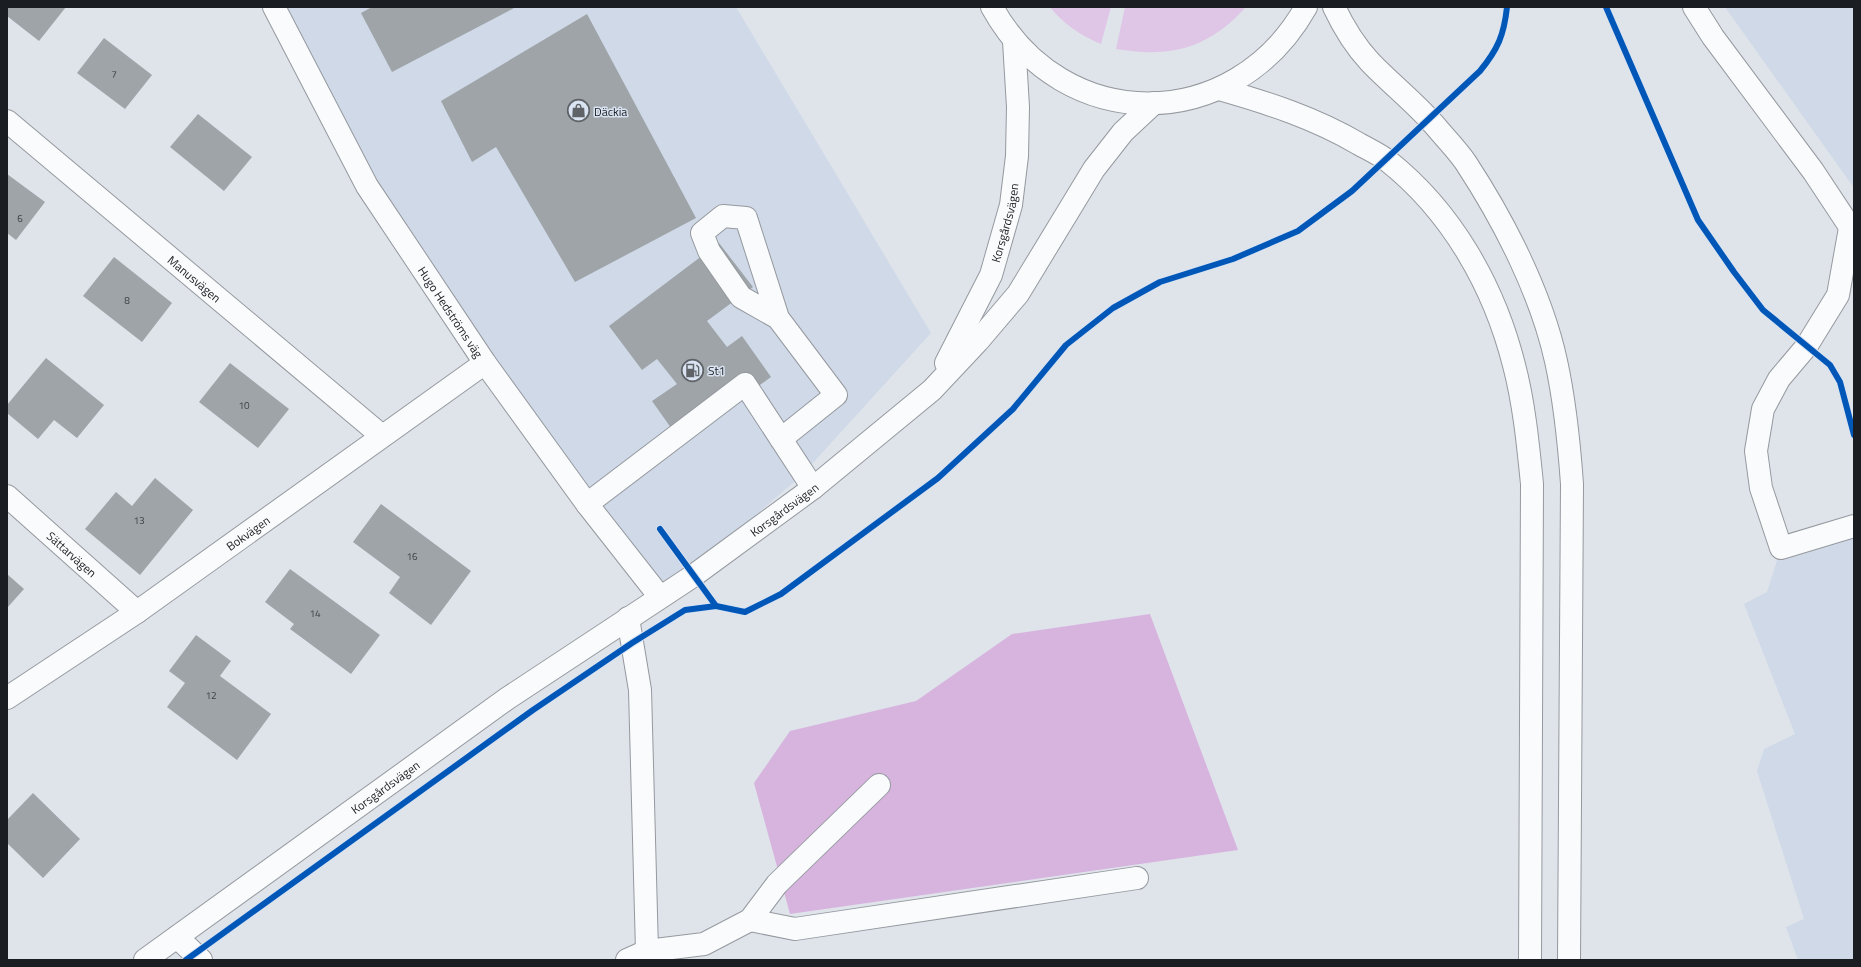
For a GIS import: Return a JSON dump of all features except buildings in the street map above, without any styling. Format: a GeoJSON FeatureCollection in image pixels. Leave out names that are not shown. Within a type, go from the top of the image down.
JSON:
{"type":"FeatureCollection","features":[{"type":"Feature","properties":{"kind":"main road","name":"Hugo Hedströms väg"},"geometry":{"type":"LineString","coordinates":[[274,7],[367,186],[485,363],[587,504],[660,597]]}},
{"type":"Feature","properties":{"kind":"main road"},"geometry":{"type":"LineString","coordinates":[[992,7],[1014,41],[1032,60],[1054,75],[1077,88],[1102,97],[1128,102],[1154,103],[1177,101],[1219,89],[1248,73],[1273,52],[1294,27],[1306,7]]}},
{"type":"Feature","properties":{"kind":"main road"},"geometry":{"type":"LineString","coordinates":[[1334,7],[1349,34],[1370,62],[1429,119],[1465,162],[1496,214],[1519,260],[1539,308],[1556,360],[1568,425],[1572,484],[1570,960]]}},
{"type":"Feature","properties":{"kind":"main road"},"geometry":{"type":"LineString","coordinates":[[1694,7],[1713,37],[1813,171],[1852,230],[1838,295],[1806,347],[1780,379],[1764,409],[1756,451],[1761,488],[1781,548],[1854,526]]}},
{"type":"Feature","properties":{"kind":"main road","name":"Korsgårdsvägen"},"geometry":{"type":"LineString","coordinates":[[932,390],[964,331],[991,275],[1011,205],[1018,156],[1018,107],[1014,41]]}},
{"type":"Feature","properties":{"kind":"main road"},"geometry":{"type":"LineString","coordinates":[[1219,89],[1278,106],[1332,128],[1387,160],[1426,196],[1470,254],[1498,311],[1514,365],[1526,427],[1532,484],[1530,960]]}},
{"type":"Feature","properties":{"kind":"main road","name":"Korsgårdsvägen"},"geometry":{"type":"LineString","coordinates":[[145,960],[508,698],[693,576],[813,488],[932,390],[978,341],[1018,294],[1098,163],[1123,132],[1154,103]]}},
{"type":"Feature","properties":{"kind":"main road","name":"Manusvägen"},"geometry":{"type":"LineString","coordinates":[[7,121],[382,436]]}},
{"type":"Feature","properties":{"kind":"main road"},"geometry":{"type":"LineString","coordinates":[[778,318],[741,297],[709,251],[702,233],[723,216],[746,218],[778,318],[836,395],[781,439]]}},
{"type":"Feature","properties":{"kind":"main road","name":"Bokvägen"},"geometry":{"type":"LineString","coordinates":[[7,698],[137,612],[485,363]]}},
{"type":"Feature","properties":{"kind":"main road"},"geometry":{"type":"LineString","coordinates":[[587,504],[744,384],[813,488]]}},
{"type":"Feature","properties":{"kind":"main road","name":"Sättarvägen"},"geometry":{"type":"LineString","coordinates":[[7,496],[137,612]]}},
{"type":"Feature","properties":{"kind":"main road"},"geometry":{"type":"LineString","coordinates":[[628,618],[640,690],[647,951]]}},
{"type":"Feature","properties":{"kind":"main road"},"geometry":{"type":"LineString","coordinates":[[627,960],[647,951],[702,952],[750,920],[777,884],[879,785]]}},
{"type":"Feature","properties":{"kind":"main road"},"geometry":{"type":"LineString","coordinates":[[750,920],[794,929],[1136,878]]}},
{"type":"Feature","properties":{"kind":"main road"},"geometry":{"type":"LineString","coordinates":[[177,937],[201,960]]}},
{"type":"Feature","properties":{"kind":"shaded area"},"geometry":{"type":"Polygon","coordinates":[[[274,7],[736,7],[931,333],[801,476],[660,597],[367,186],[274,7]]]}},
{"type":"Feature","properties":{"kind":"shaded area"},"geometry":{"type":"Polygon","coordinates":[[[1050,7],[1111,7],[1101,44],[1087,38],[1073,29],[1060,19],[1050,7]]]}},
{"type":"Feature","properties":{"kind":"shaded area"},"geometry":{"type":"Polygon","coordinates":[[[1125,7],[1246,7],[1217,33],[1202,41],[1171,51],[1136,52],[1116,49],[1125,7]]]}},
{"type":"Feature","properties":{"kind":"shaded area"},"geometry":{"type":"Polygon","coordinates":[[[1725,7],[1854,7],[1854,188],[1725,7]]]}},
{"type":"Feature","properties":{"kind":"shaded area"},"geometry":{"type":"Polygon","coordinates":[[[1854,526],[1854,960],[1798,960],[1786,927],[1804,919],[1757,771],[1764,749],[1795,734],[1744,604],[1767,592],[1781,548],[1854,526]]]}},
{"type":"Feature","properties":{"kind":"shaded area"},"geometry":{"type":"Polygon","coordinates":[[[1150,614],[1238,850],[790,914],[754,783],[790,731],[916,701],[1012,634],[1150,614]]]}},
{"type":"Feature","properties":{"kind":"cycle path"},"geometry":{"type":"LineString","coordinates":[[660,529],[716,606],[745,612],[781,594],[938,478],[1013,409],[1066,345],[1113,308],[1160,282],[1233,259],[1298,231],[1352,191],[1480,71],[1496,48],[1502,34],[1507,7]]}},
{"type":"Feature","properties":{"kind":"cycle path"},"geometry":{"type":"LineString","coordinates":[[1606,7],[1698,220],[1734,272],[1763,310],[1830,365],[1840,382],[1854,435]]}},
{"type":"Feature","properties":{"kind":"cycle path"},"geometry":{"type":"LineString","coordinates":[[186,960],[533,710],[632,643],[685,610],[716,606]]}},
{"type":"Feature","properties":{"kind":"place","name":"Däckia"},"geometry":{"type":"Point","coordinates":[578,111]}},
{"type":"Feature","properties":{"kind":"place","name":"St1"},"geometry":{"type":"Point","coordinates":[692,370]}}]}
